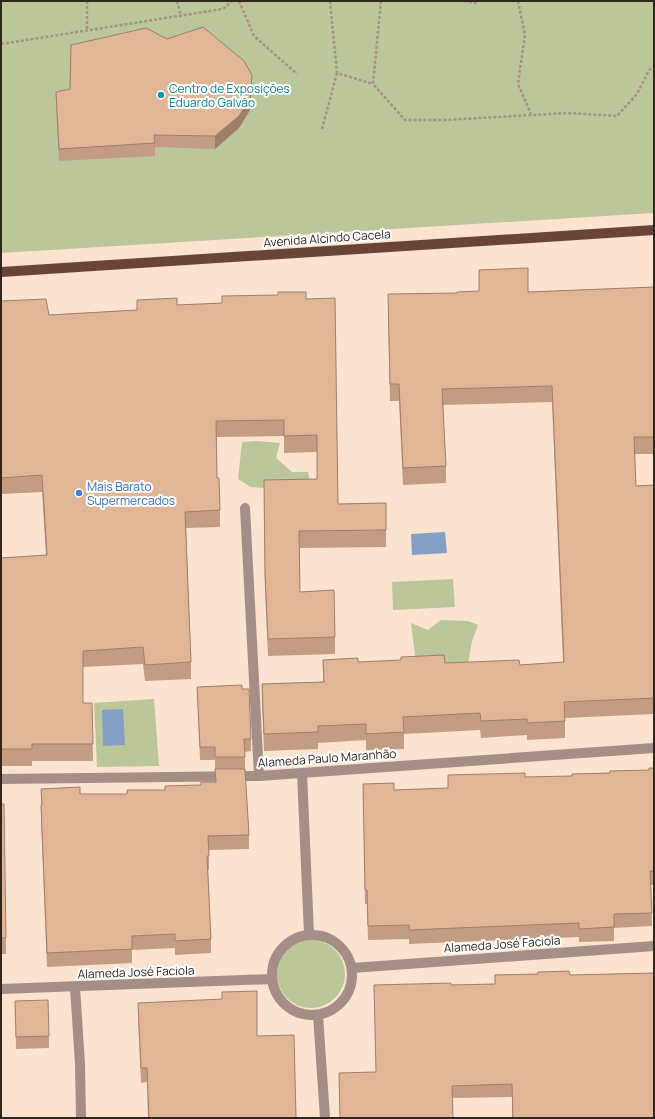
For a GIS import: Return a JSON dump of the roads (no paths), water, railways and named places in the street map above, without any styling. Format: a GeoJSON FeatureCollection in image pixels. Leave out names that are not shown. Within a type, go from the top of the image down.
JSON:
{"type":"FeatureCollection","features":[{"type":"Feature","properties":{"kind":"main road","name":"Avenida Alcindo Cacela"},"geometry":{"type":"LineString","coordinates":[[1,272],[654,230]]}},
{"type":"Feature","properties":{"kind":"street"},"geometry":{"type":"LineString","coordinates":[[245,508],[260,776]]}},
{"type":"Feature","properties":{"kind":"street","name":"Alameda Paulo Maranhão"},"geometry":{"type":"LineString","coordinates":[[1,779],[260,776],[654,748]]}},
{"type":"Feature","properties":{"kind":"street"},"geometry":{"type":"LineString","coordinates":[[302,773],[309,934]]}},
{"type":"Feature","properties":{"kind":"street"},"geometry":{"type":"LineString","coordinates":[[309,934],[329,938],[344,950],[352,968],[350,989],[338,1006],[318,1015],[297,1012],[280,999],[272,979],[275,958],[289,941],[309,934]]}},
{"type":"Feature","properties":{"kind":"street","name":"Alameda José Faciola"},"geometry":{"type":"LineString","coordinates":[[352,968],[654,946]]}},
{"type":"Feature","properties":{"kind":"street","name":"Alameda José Faciola"},"geometry":{"type":"LineString","coordinates":[[1,989],[272,979]]}},
{"type":"Feature","properties":{"kind":"street"},"geometry":{"type":"LineString","coordinates":[[75,987],[80,1064],[81,1118]]}},
{"type":"Feature","properties":{"kind":"street"},"geometry":{"type":"LineString","coordinates":[[318,1015],[325,1118]]}},
{"type":"Feature","properties":{"kind":"water"},"geometry":{"type":"Polygon","coordinates":[[[445,532],[447,553],[412,555],[411,534],[445,532]]]}},
{"type":"Feature","properties":{"kind":"water"},"geometry":{"type":"Polygon","coordinates":[[[123,709],[125,745],[103,746],[102,710],[123,709]]]}},
{"type":"Feature","properties":{"kind":"place","name":"Centro de Exposições Eduardo Galvão"},"geometry":{"type":"Point","coordinates":[161,95]}},
{"type":"Feature","properties":{"kind":"place","name":"Mais Barato Supermercados"},"geometry":{"type":"Point","coordinates":[79,493]}}]}
